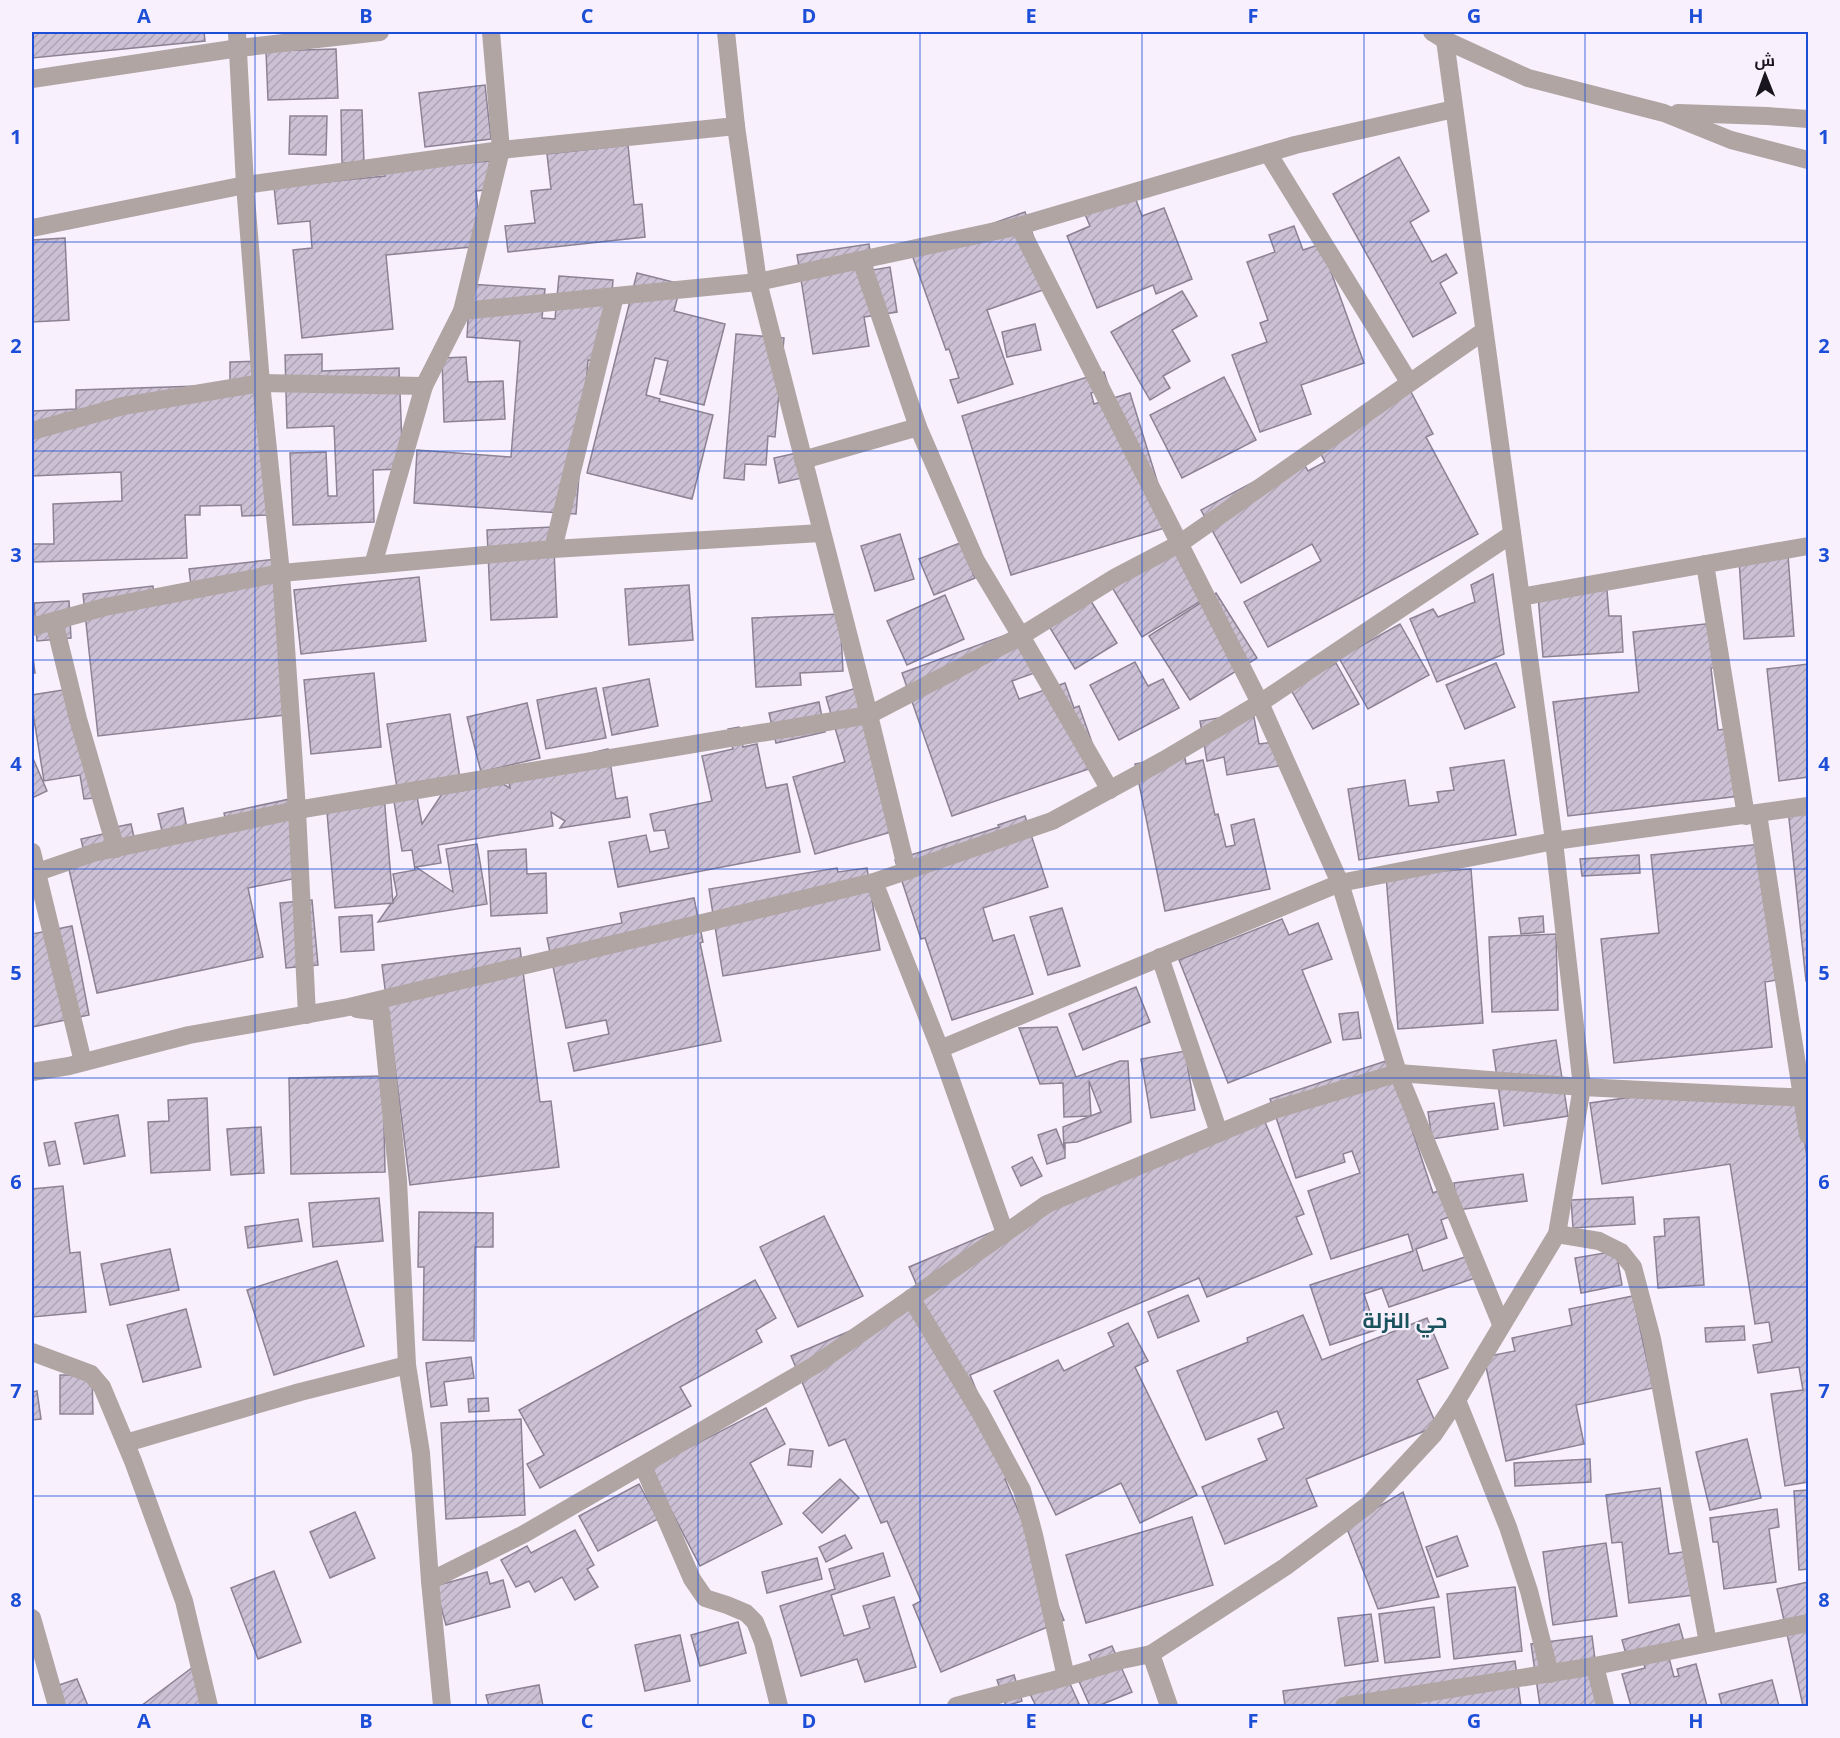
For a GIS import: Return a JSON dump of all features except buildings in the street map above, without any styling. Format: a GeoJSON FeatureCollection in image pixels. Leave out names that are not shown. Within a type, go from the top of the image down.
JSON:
{"type":"FeatureCollection","features":[{"type":"Feature","properties":{"kind":"street"},"geometry":{"type":"LineString","coordinates":[[32,79],[238,40],[380,32]]}},
{"type":"Feature","properties":{"kind":"street"},"geometry":{"type":"LineString","coordinates":[[373,565],[424,386],[462,311],[501,150],[491,32]]}},
{"type":"Feature","properties":{"kind":"street"},"geometry":{"type":"LineString","coordinates":[[726,32],[736,126],[758,282],[907,871]]}},
{"type":"Feature","properties":{"kind":"street"},"geometry":{"type":"LineString","coordinates":[[956,1707],[1122,1660],[1151,1654],[1285,1567],[1368,1505],[1434,1434],[1457,1400],[1557,1233],[1582,1087],[1554,841],[1521,597],[1454,109],[1439,36]]}},
{"type":"Feature","properties":{"kind":"street"},"geometry":{"type":"LineString","coordinates":[[1439,36],[1527,78],[1664,113],[1731,140],[1809,160]]}},
{"type":"Feature","properties":{"kind":"street"},"geometry":{"type":"LineString","coordinates":[[238,40],[245,185],[261,383],[281,573],[297,810],[307,1015]]}},
{"type":"Feature","properties":{"kind":"street"},"geometry":{"type":"LineString","coordinates":[[462,311],[758,282],[1019,226],[1295,144],[1454,109]]}},
{"type":"Feature","properties":{"kind":"street"},"geometry":{"type":"LineString","coordinates":[[1664,113],[1809,119]]}},
{"type":"Feature","properties":{"kind":"street"},"geometry":{"type":"LineString","coordinates":[[32,228],[245,185],[501,150],[736,126]]}},
{"type":"Feature","properties":{"kind":"street"},"geometry":{"type":"LineString","coordinates":[[1268,153],[1408,382]]}},
{"type":"Feature","properties":{"kind":"street"},"geometry":{"type":"LineString","coordinates":[[1019,226],[1260,703],[1340,883],[1398,1073],[1501,1324]]}},
{"type":"Feature","properties":{"kind":"street"},"geometry":{"type":"LineString","coordinates":[[861,260],[918,427],[976,561],[1110,790]]}},
{"type":"Feature","properties":{"kind":"street"},"geometry":{"type":"LineString","coordinates":[[553,549],[615,296]]}},
{"type":"Feature","properties":{"kind":"street"},"geometry":{"type":"LineString","coordinates":[[34,873],[93,854],[297,810],[869,715],[1021,636],[1116,577],[1179,544],[1484,331]]}},
{"type":"Feature","properties":{"kind":"street"},"geometry":{"type":"LineString","coordinates":[[32,431],[123,406],[261,383],[424,386]]}},
{"type":"Feature","properties":{"kind":"street"},"geometry":{"type":"LineString","coordinates":[[803,460],[918,427]]}},
{"type":"Feature","properties":{"kind":"street"},"geometry":{"type":"LineString","coordinates":[[32,627],[105,608],[281,573],[553,549],[821,533]]}},
{"type":"Feature","properties":{"kind":"street"},"geometry":{"type":"LineString","coordinates":[[32,1072],[83,1062],[189,1035],[349,1007],[874,882],[1052,821],[1164,760],[1260,703],[1512,534]]}},
{"type":"Feature","properties":{"kind":"street"},"geometry":{"type":"LineString","coordinates":[[1521,597],[1809,546]]}},
{"type":"Feature","properties":{"kind":"street"},"geometry":{"type":"LineString","coordinates":[[1705,564],[1806,1098],[1809,1135]]}},
{"type":"Feature","properties":{"kind":"street"},"geometry":{"type":"LineString","coordinates":[[54,621],[78,719],[116,849]]}},
{"type":"Feature","properties":{"kind":"street"},"geometry":{"type":"LineString","coordinates":[[940,1049],[1340,883],[1554,841],[1809,806]]}},
{"type":"Feature","properties":{"kind":"street"},"geometry":{"type":"LineString","coordinates":[[32,852],[34,873],[83,1062]]}},
{"type":"Feature","properties":{"kind":"street"},"geometry":{"type":"LineString","coordinates":[[874,882],[940,1049],[1005,1233]]}},
{"type":"Feature","properties":{"kind":"street"},"geometry":{"type":"LineString","coordinates":[[1160,957],[1219,1133]]}},
{"type":"Feature","properties":{"kind":"street"},"geometry":{"type":"LineString","coordinates":[[349,1007],[381,1012],[398,1180],[406,1365],[421,1453],[442,1707]]}},
{"type":"Feature","properties":{"kind":"street"},"geometry":{"type":"LineString","coordinates":[[430,1581],[524,1534],[815,1365],[1047,1204],[1277,1109],[1398,1073],[1582,1087],[1806,1098]]}},
{"type":"Feature","properties":{"kind":"street"},"geometry":{"type":"LineString","coordinates":[[1557,1233],[1599,1241],[1621,1252],[1633,1267],[1652,1339],[1708,1643]]}},
{"type":"Feature","properties":{"kind":"street"},"geometry":{"type":"LineString","coordinates":[[911,1298],[981,1414],[1022,1490],[1066,1677]]}},
{"type":"Feature","properties":{"kind":"street"},"geometry":{"type":"LineString","coordinates":[[32,1352],[91,1374],[102,1387],[126,1443],[184,1602],[204,1705]]}},
{"type":"Feature","properties":{"kind":"street"},"geometry":{"type":"LineString","coordinates":[[126,1443],[300,1392],[406,1365]]}},
{"type":"Feature","properties":{"kind":"street"},"geometry":{"type":"LineString","coordinates":[[1457,1400],[1508,1527],[1550,1674]]}},
{"type":"Feature","properties":{"kind":"street"},"geometry":{"type":"LineString","coordinates":[[643,1466],[692,1579],[705,1598],[746,1613],[755,1622],[763,1642],[779,1707]]}},
{"type":"Feature","properties":{"kind":"street"},"geometry":{"type":"LineString","coordinates":[[32,1618],[57,1707]]}},
{"type":"Feature","properties":{"kind":"street"},"geometry":{"type":"LineString","coordinates":[[1344,1707],[1595,1666],[1809,1623]]}},
{"type":"Feature","properties":{"kind":"street"},"geometry":{"type":"LineString","coordinates":[[1151,1654],[1169,1707]]}},
{"type":"Feature","properties":{"kind":"street"},"geometry":{"type":"LineString","coordinates":[[1595,1666],[1605,1707]]}},
{"type":"Feature","properties":{"kind":"district","name":"حي النزلة"},"geometry":{"type":"Point","coordinates":[1405,1320]}}]}
